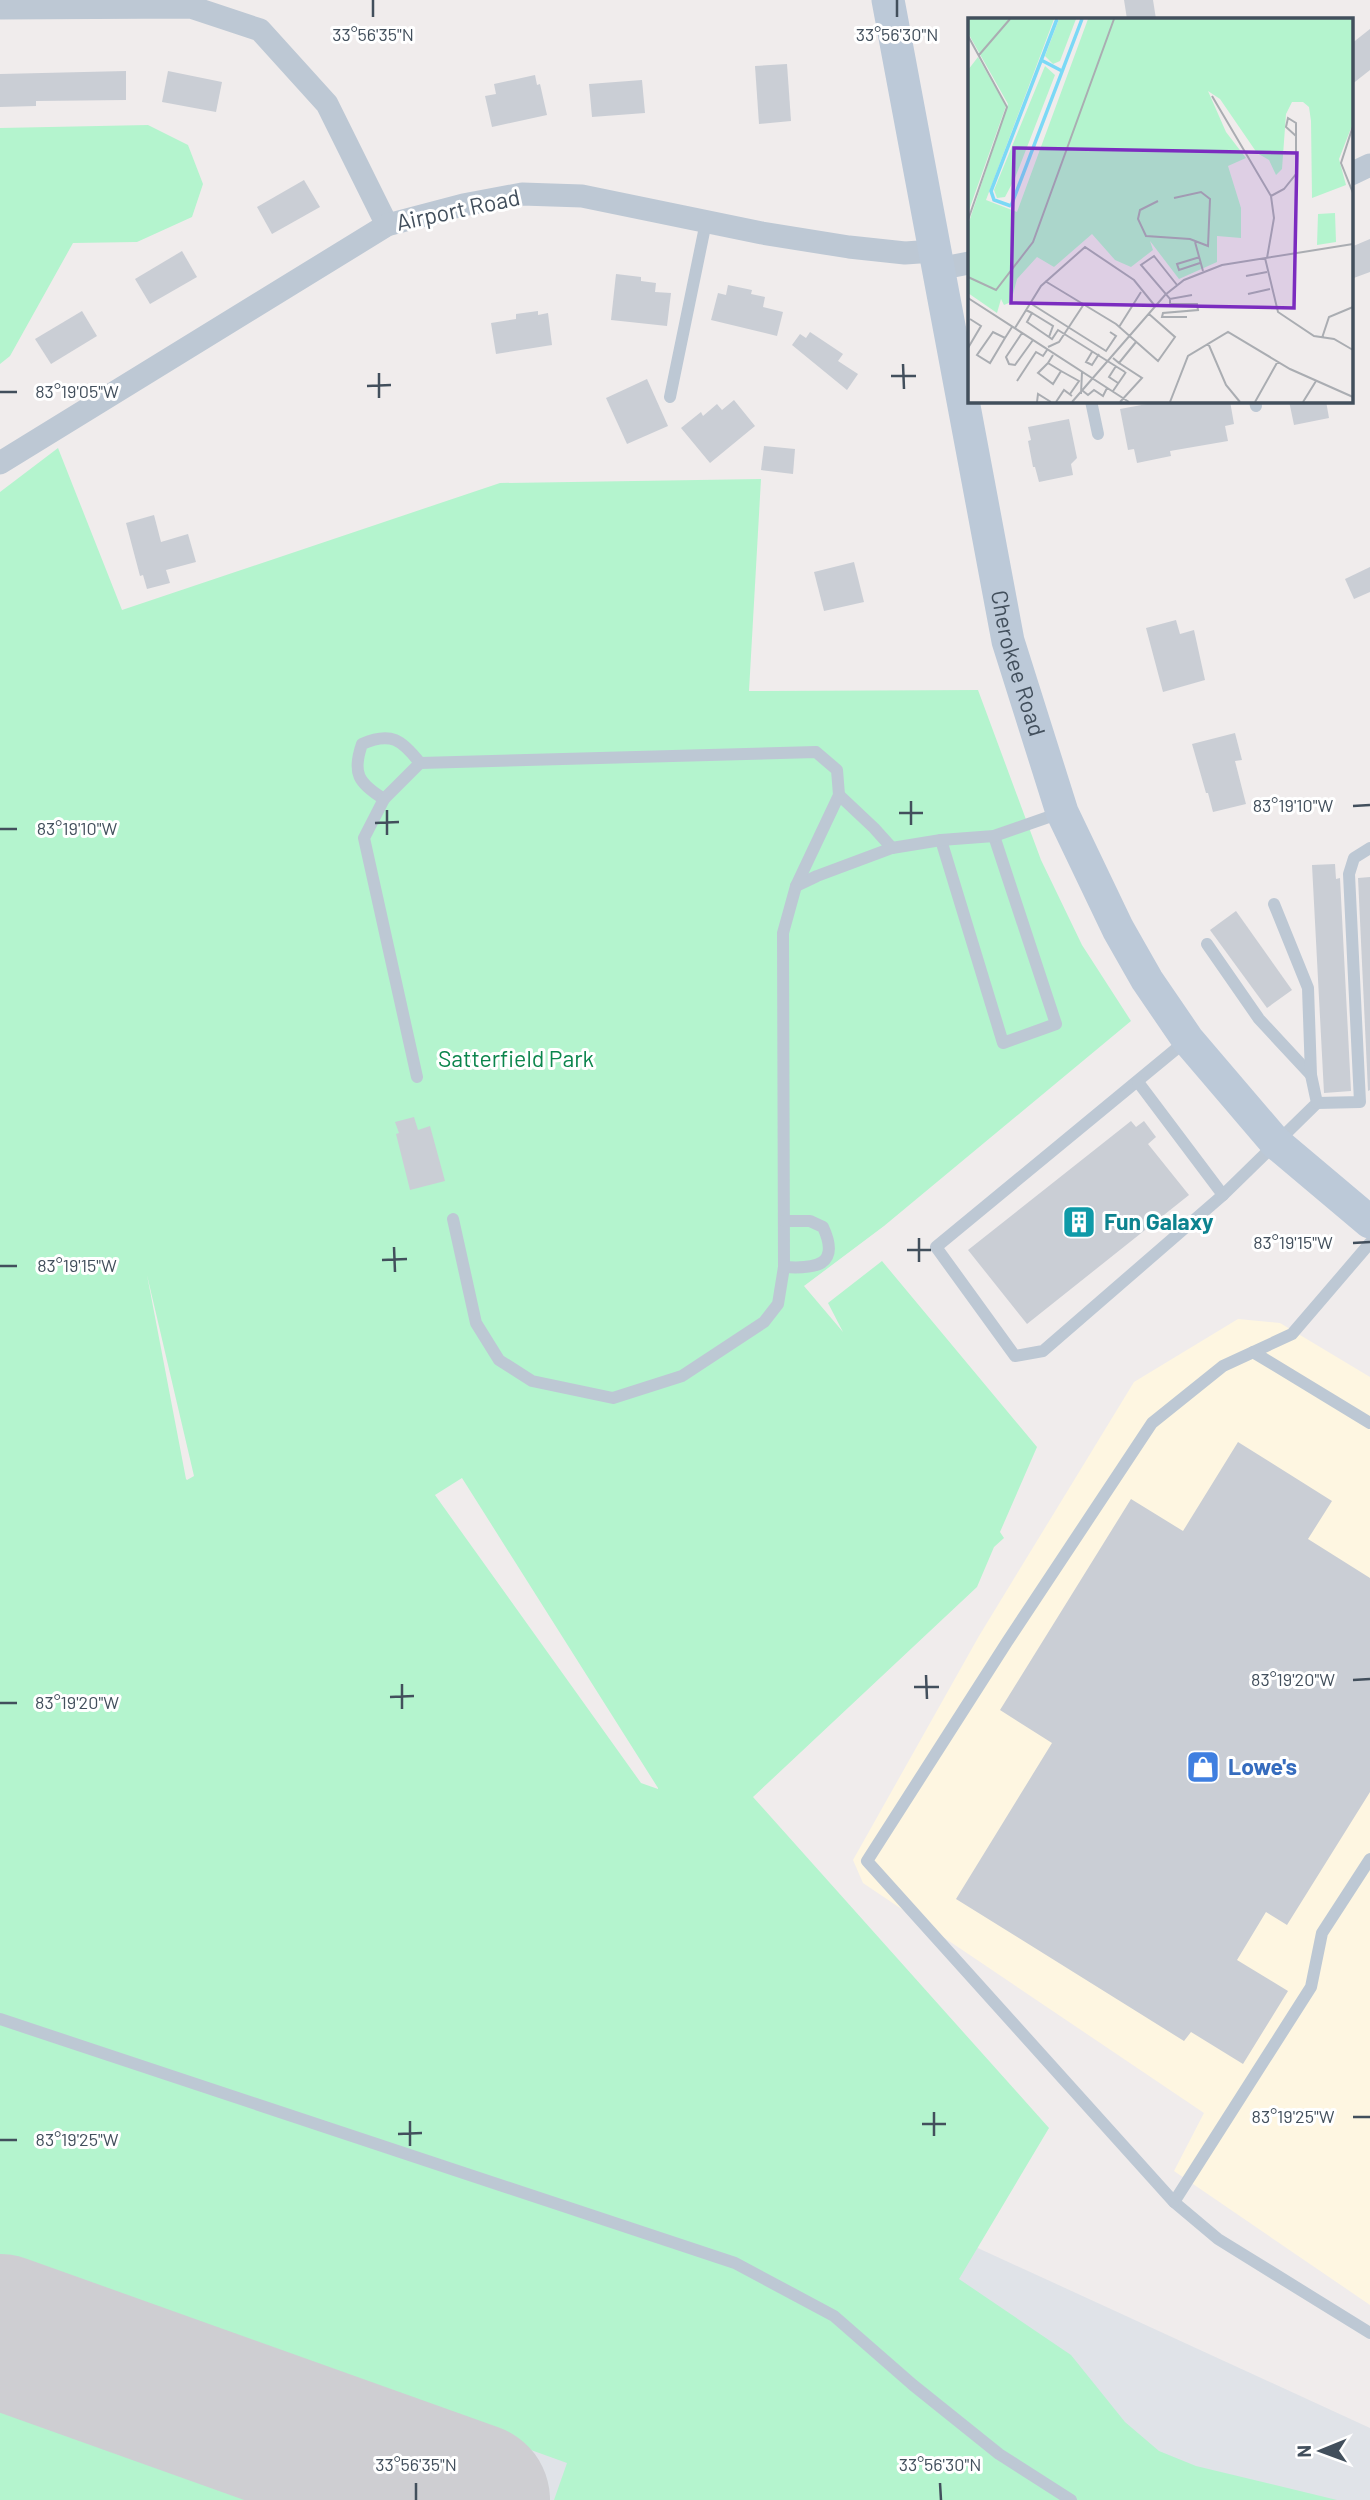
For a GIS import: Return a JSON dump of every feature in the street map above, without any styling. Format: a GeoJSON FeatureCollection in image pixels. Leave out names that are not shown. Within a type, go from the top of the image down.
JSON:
{"type":"FeatureCollection","features":[{"type":"Feature","properties":{"kind":"main road","name":"Cherokee Road"},"geometry":{"type":"LineString","coordinates":[[888,0],[947,261],[968,392]]}},
{"type":"Feature","properties":{"kind":"main road","name":"Cherokee Road"},"geometry":{"type":"LineString","coordinates":[[970,402],[1008,641],[1062,812],[1118,929],[1147,980],[1188,1040],[1276,1143],[1370,1222]]}},
{"type":"Feature","properties":{"kind":"street"},"geometry":{"type":"LineString","coordinates":[[0,8],[191,7],[260,30],[327,104],[387,225]]}},
{"type":"Feature","properties":{"kind":"street"},"geometry":{"type":"LineString","coordinates":[[1352,173],[1370,164]]}},
{"type":"Feature","properties":{"kind":"street","name":"Airport Road"},"geometry":{"type":"LineString","coordinates":[[0,463],[387,225],[463,205],[522,194],[582,196],[706,222],[947,261]]}},
{"type":"Feature","properties":{"kind":"lane"},"geometry":{"type":"LineString","coordinates":[[670,397],[706,222]]}},
{"type":"Feature","properties":{"kind":"lane"},"geometry":{"type":"LineString","coordinates":[[1091,402],[1098,434]]}},
{"type":"Feature","properties":{"kind":"lane"},"geometry":{"type":"LineString","coordinates":[[384,799],[359,779],[356,762],[362,744],[378,737],[393,738],[408,748],[420,763]]}},
{"type":"Feature","properties":{"kind":"lane"},"geometry":{"type":"LineString","coordinates":[[417,1077],[364,838],[384,799],[420,763],[816,752],[837,770],[839,794],[796,886],[783,933],[784,1267],[778,1304],[764,1322],[682,1376],[614,1398],[532,1381],[499,1360],[476,1323],[453,1219]]}},
{"type":"Feature","properties":{"kind":"lane"},"geometry":{"type":"LineString","coordinates":[[839,794],[892,848]]}},
{"type":"Feature","properties":{"kind":"lane"},"geometry":{"type":"LineString","coordinates":[[796,886],[892,848],[941,840],[994,836],[1062,812]]}},
{"type":"Feature","properties":{"kind":"lane"},"geometry":{"type":"LineString","coordinates":[[941,840],[1003,1043],[1056,1024],[994,836]]}},
{"type":"Feature","properties":{"kind":"lane"},"geometry":{"type":"LineString","coordinates":[[1188,1040],[936,1247],[1015,1356],[1043,1351],[1223,1195],[1317,1103],[1360,1102],[1349,874],[1354,858],[1370,848]]}},
{"type":"Feature","properties":{"kind":"lane"},"geometry":{"type":"LineString","coordinates":[[1274,904],[1308,988],[1311,1075],[1317,1103]]}},
{"type":"Feature","properties":{"kind":"lane"},"geometry":{"type":"LineString","coordinates":[[1208,944],[1259,1018],[1311,1075]]}},
{"type":"Feature","properties":{"kind":"lane"},"geometry":{"type":"LineString","coordinates":[[1138,1082],[1223,1195]]}},
{"type":"Feature","properties":{"kind":"lane"},"geometry":{"type":"LineString","coordinates":[[784,1221],[810,1221],[823,1227],[829,1239],[828,1254],[821,1264],[809,1268],[784,1267]]}},
{"type":"Feature","properties":{"kind":"lane"},"geometry":{"type":"LineString","coordinates":[[1370,1243],[1292,1334],[1223,1366],[1152,1423],[867,1861],[1174,2202],[1218,2239],[1370,2332]]}},
{"type":"Feature","properties":{"kind":"lane"},"geometry":{"type":"LineString","coordinates":[[1253,1352],[1370,1423]]}},
{"type":"Feature","properties":{"kind":"lane"},"geometry":{"type":"LineString","coordinates":[[1174,2202],[1311,1987],[1322,1933],[1370,1859]]}},
{"type":"Feature","properties":{"kind":"lane"},"geometry":{"type":"LineString","coordinates":[[0,2019],[736,2263],[834,2316],[913,2385],[999,2454],[1071,2500]]}},
{"type":"Feature","properties":{"kind":"shaded area"},"geometry":{"type":"Polygon","coordinates":[[[1238,1319],[1280,1323],[1370,1377],[1370,2305],[1174,2171],[1204,2113],[863,1883],[853,1860],[979,1636],[1134,1382],[1238,1319]]]}},
{"type":"Feature","properties":{"kind":"shaded area"},"geometry":{"type":"Polygon","coordinates":[[[0,1799],[1370,2428],[1370,2500],[0,2500],[0,1799]]]}},
{"type":"Feature","properties":{"kind":"green space"},"geometry":{"type":"Polygon","coordinates":[[[148,125],[188,145],[203,184],[192,217],[137,242],[73,243],[10,356],[0,364],[0,128],[148,125]]]}},
{"type":"Feature","properties":{"kind":"green space","name":"Satterfield Park"},"geometry":{"type":"Polygon","coordinates":[[[58,448],[122,610],[500,483],[761,479],[749,691],[978,690],[1041,860],[1082,945],[1131,1021],[884,1226],[804,1286],[843,1332],[828,1303],[882,1261],[1037,1447],[1000,1532],[1004,1538],[994,1547],[977,1587],[753,1797],[1049,2128],[959,2279],[1071,2355],[1125,2422],[1159,2451],[1196,2466],[1337,2500],[554,2500],[567,2463],[373,2393],[350,2389],[324,2397],[0,2281],[0,492],[58,448]],[[147,1275],[186,1479],[187,1480],[194,1476],[147,1275]],[[462,1478],[435,1495],[641,1783],[658,1789],[658,1788],[462,1478]]]}},
{"type":"Feature","properties":{"kind":"green space"},"geometry":{"type":"Polygon","coordinates":[[[0,2386],[271,2484],[287,2500],[0,2500],[0,2386]]]}},
{"type":"Feature","properties":{"kind":"building"},"geometry":{"type":"Polygon","coordinates":[[[1124,0],[1153,0],[1156,18],[1127,18],[1124,0]]]}},
{"type":"Feature","properties":{"kind":"building"},"geometry":{"type":"Polygon","coordinates":[[[1370,29],[1370,70],[1352,84],[1352,43],[1370,29]]]}},
{"type":"Feature","properties":{"kind":"building"},"geometry":{"type":"Polygon","coordinates":[[[787,64],[791,121],[759,124],[755,66],[787,64]]]}},
{"type":"Feature","properties":{"kind":"building"},"geometry":{"type":"Polygon","coordinates":[[[126,71],[126,100],[36,101],[36,106],[0,107],[0,74],[126,71]]]}},
{"type":"Feature","properties":{"kind":"building"},"geometry":{"type":"Polygon","coordinates":[[[168,71],[222,82],[216,112],[162,102],[168,71]]]}},
{"type":"Feature","properties":{"kind":"building"},"geometry":{"type":"Polygon","coordinates":[[[535,75],[537,85],[540,84],[547,115],[492,127],[485,96],[496,94],[494,84],[535,75]]]}},
{"type":"Feature","properties":{"kind":"building"},"geometry":{"type":"Polygon","coordinates":[[[642,80],[645,113],[592,117],[589,84],[642,80]]]}},
{"type":"Feature","properties":{"kind":"building"},"geometry":{"type":"Polygon","coordinates":[[[304,180],[320,207],[272,234],[257,207],[304,180]]]}},
{"type":"Feature","properties":{"kind":"building"},"geometry":{"type":"Polygon","coordinates":[[[1370,239],[1370,272],[1352,279],[1352,247],[1370,239]]]}},
{"type":"Feature","properties":{"kind":"building"},"geometry":{"type":"Polygon","coordinates":[[[182,251],[197,277],[150,304],[135,279],[182,251]]]}},
{"type":"Feature","properties":{"kind":"building"},"geometry":{"type":"Polygon","coordinates":[[[616,274],[641,277],[641,281],[656,283],[655,292],[671,293],[667,326],[611,320],[616,274]]]}},
{"type":"Feature","properties":{"kind":"building"},"geometry":{"type":"Polygon","coordinates":[[[728,285],[752,290],[751,294],[765,297],[763,307],[783,312],[777,336],[711,320],[718,293],[726,295],[728,285]]]}},
{"type":"Feature","properties":{"kind":"building"},"geometry":{"type":"Polygon","coordinates":[[[82,311],[97,336],[51,364],[35,339],[82,311]]]}},
{"type":"Feature","properties":{"kind":"building"},"geometry":{"type":"Polygon","coordinates":[[[538,311],[538,315],[548,313],[552,345],[496,354],[491,323],[516,319],[516,314],[538,311]]]}},
{"type":"Feature","properties":{"kind":"building"},"geometry":{"type":"Polygon","coordinates":[[[810,332],[843,354],[838,361],[858,374],[847,390],[792,345],[800,334],[806,338],[810,332]]]}},
{"type":"Feature","properties":{"kind":"building"},"geometry":{"type":"Polygon","coordinates":[[[647,379],[668,426],[627,444],[606,398],[647,379]]]}},
{"type":"Feature","properties":{"kind":"building"},"geometry":{"type":"Polygon","coordinates":[[[734,400],[755,426],[710,463],[681,428],[701,412],[703,416],[717,404],[722,410],[734,400]]]}},
{"type":"Feature","properties":{"kind":"building"},"geometry":{"type":"Polygon","coordinates":[[[1158,402],[1230,402],[1234,424],[1225,426],[1228,441],[1170,451],[1171,456],[1137,463],[1134,449],[1128,450],[1120,409],[1158,402]]]}},
{"type":"Feature","properties":{"kind":"building"},"geometry":{"type":"Polygon","coordinates":[[[1289,402],[1326,402],[1329,418],[1294,425],[1289,402]]]}},
{"type":"Feature","properties":{"kind":"building"},"geometry":{"type":"Polygon","coordinates":[[[1069,419],[1077,458],[1071,464],[1073,475],[1039,482],[1033,467],[1028,427],[1069,419]]]}},
{"type":"Feature","properties":{"kind":"building"},"geometry":{"type":"Polygon","coordinates":[[[764,446],[795,449],[793,474],[761,470],[764,446]]]}},
{"type":"Feature","properties":{"kind":"building"},"geometry":{"type":"Polygon","coordinates":[[[154,515],[161,542],[188,534],[196,562],[166,570],[170,583],[147,589],[143,575],[140,576],[126,523],[154,515]]]}},
{"type":"Feature","properties":{"kind":"building"},"geometry":{"type":"Polygon","coordinates":[[[854,562],[864,602],[824,611],[814,572],[854,562]]]}},
{"type":"Feature","properties":{"kind":"building"},"geometry":{"type":"Polygon","coordinates":[[[1370,567],[1370,592],[1354,599],[1345,579],[1370,567]]]}},
{"type":"Feature","properties":{"kind":"building"},"geometry":{"type":"Polygon","coordinates":[[[1176,620],[1180,634],[1194,630],[1205,680],[1163,692],[1146,628],[1176,620]]]}},
{"type":"Feature","properties":{"kind":"building"},"geometry":{"type":"Polygon","coordinates":[[[1235,733],[1242,760],[1235,761],[1246,804],[1213,812],[1192,744],[1235,733]]]}},
{"type":"Feature","properties":{"kind":"building"},"geometry":{"type":"Polygon","coordinates":[[[1335,864],[1336,879],[1340,878],[1351,1091],[1324,1093],[1312,865],[1335,864]]]}},
{"type":"Feature","properties":{"kind":"building"},"geometry":{"type":"Polygon","coordinates":[[[1370,877],[1370,1090],[1368,1091],[1358,878],[1370,877]]]}},
{"type":"Feature","properties":{"kind":"building"},"geometry":{"type":"Polygon","coordinates":[[[1236,911],[1292,990],[1267,1008],[1210,930],[1236,911]]]}},
{"type":"Feature","properties":{"kind":"building"},"geometry":{"type":"Polygon","coordinates":[[[414,1117],[418,1130],[430,1126],[445,1181],[410,1190],[395,1122],[414,1117]]]}},
{"type":"Feature","properties":{"kind":"building","name":"Fun Galaxy"},"geometry":{"type":"Polygon","coordinates":[[[1131,1121],[1136,1127],[1144,1121],[1156,1137],[1148,1144],[1189,1195],[1027,1324],[968,1250],[1131,1121]]]}},
{"type":"Feature","properties":{"kind":"building","name":"Lowe's"},"geometry":{"type":"Polygon","coordinates":[[[1238,1442],[1332,1501],[1308,1539],[1370,1578],[1370,1792],[1287,1925],[1266,1912],[1237,1960],[1288,1991],[1243,2064],[1191,2032],[1184,2041],[956,1899],[1052,1743],[1000,1710],[1131,1499],[1183,1531],[1238,1442]]]}},
{"type":"Feature","properties":{"kind":"runway"},"geometry":{"type":"LineString","coordinates":[[0,2331],[473,2500]]}},
{"type":"Feature","properties":{"kind":"place","name":"Fun Galaxy"},"geometry":{"type":"Point","coordinates":[1079,1222]}},
{"type":"Feature","properties":{"kind":"place","name":"Lowe's"},"geometry":{"type":"Point","coordinates":[1203,1767]}}]}
